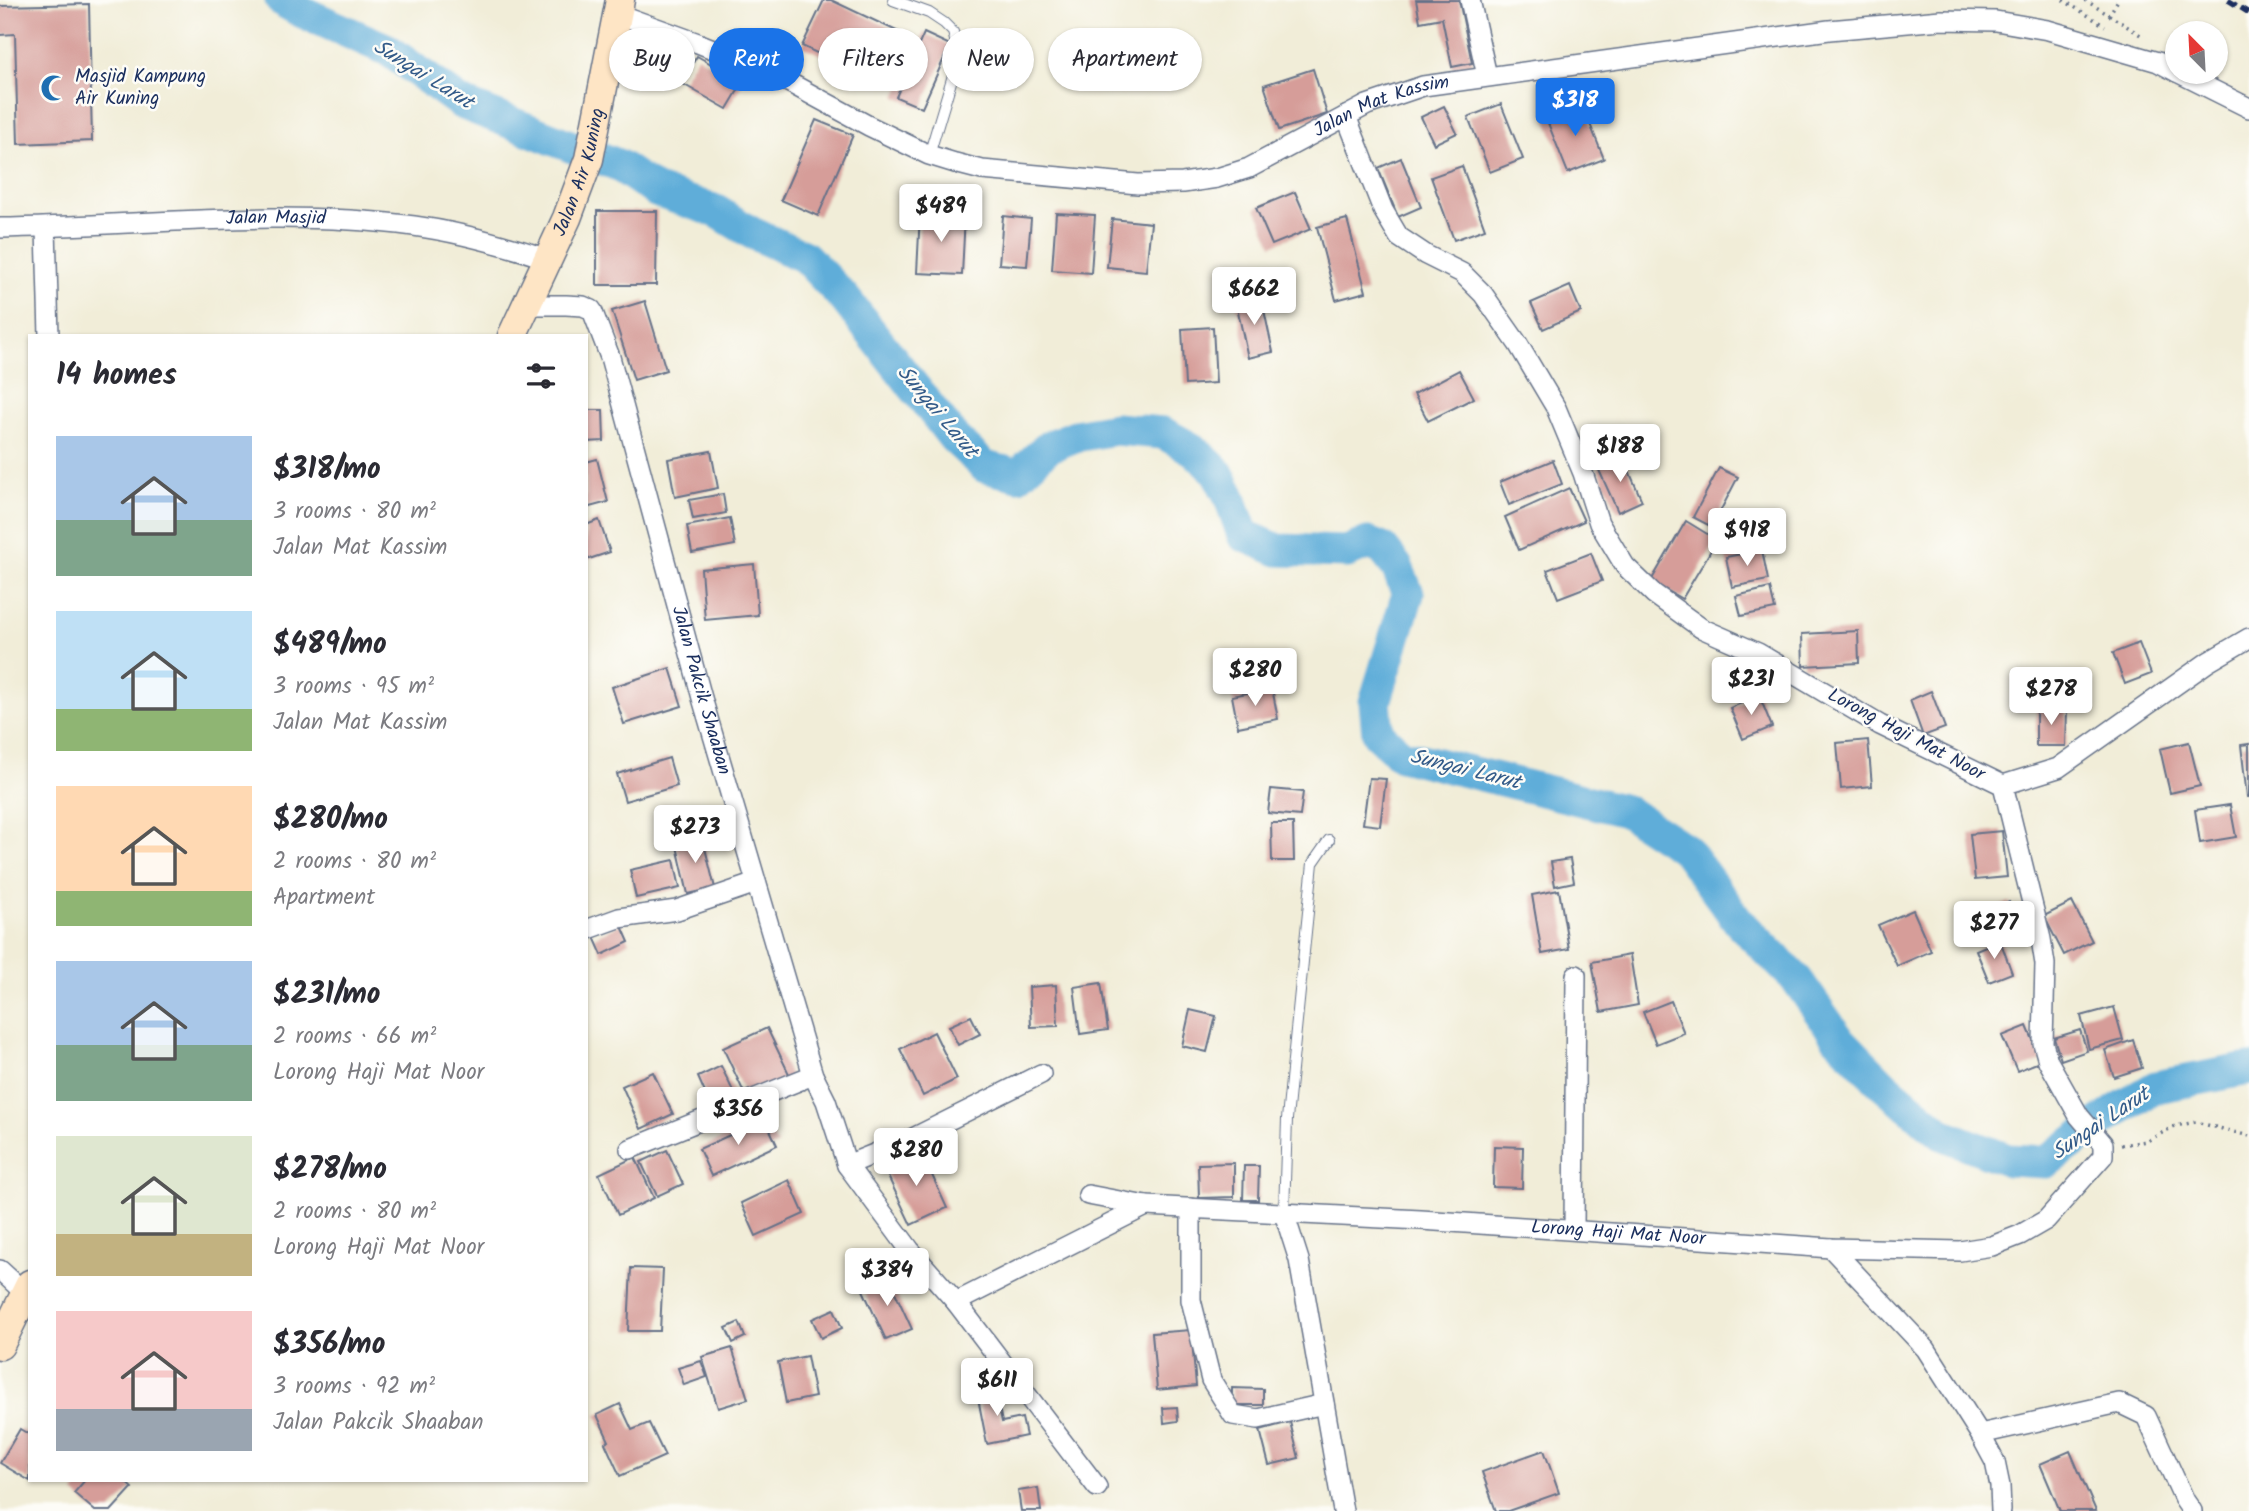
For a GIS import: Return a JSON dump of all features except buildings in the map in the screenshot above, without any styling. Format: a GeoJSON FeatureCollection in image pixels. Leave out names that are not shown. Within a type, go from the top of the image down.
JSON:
{"type":"FeatureCollection","features":[{"type":"Feature","properties":{"kind":"main road","name":"Jalan Air Kuning"},"geometry":{"type":"LineString","coordinates":[[513,334],[567,218],[589,159],[602,104],[619,7]]}},
{"type":"Feature","properties":{"kind":"main road"},"geometry":{"type":"LineString","coordinates":[[0,1345],[27,1289]]}},
{"type":"Feature","properties":{"kind":"street"},"geometry":{"type":"LineString","coordinates":[[1470,0],[1487,76]]}},
{"type":"Feature","properties":{"kind":"street","name":"Jalan Mat Kassim"},"geometry":{"type":"LineString","coordinates":[[619,7],[673,33],[768,71],[929,155],[982,170],[1138,184],[1183,183],[1217,178],[1249,168],[1367,105],[1423,86],[1829,30],[1941,20],[1996,21],[2048,30],[2165,66]]}},
{"type":"Feature","properties":{"kind":"street","name":"Jalan Mat Kassim"},"geometry":{"type":"LineString","coordinates":[[2201,84],[2249,108]]}},
{"type":"Feature","properties":{"kind":"street","name":"Lorong Haji Mat Noor"},"geometry":{"type":"LineString","coordinates":[[1088,1195],[1146,1206],[1574,1229],[1831,1248],[1960,1251],[2001,1242],[2046,1220],[2103,1156],[2103,1144],[2079,1116],[2048,1061],[2043,1043],[2045,964],[2003,785],[1880,724],[1758,653],[1701,628],[1654,594],[1625,566],[1599,523],[1583,473],[1556,408],[1518,344],[1483,294],[1462,273],[1426,255],[1399,237],[1383,210],[1346,116]]}},
{"type":"Feature","properties":{"kind":"street","name":"Jalan Masjid"},"geometry":{"type":"LineString","coordinates":[[0,228],[222,219],[344,220],[416,226],[515,248],[548,259]]}},
{"type":"Feature","properties":{"kind":"street"},"geometry":{"type":"LineString","coordinates":[[46,228],[49,334]]}},
{"type":"Feature","properties":{"kind":"street","name":"Jalan Pakcik Shaaban"},"geometry":{"type":"LineString","coordinates":[[527,305],[583,306],[592,310],[600,326],[702,698],[756,883],[813,1075],[826,1101],[847,1165],[910,1250],[956,1302],[1097,1487]]}},
{"type":"Feature","properties":{"kind":"street"},"geometry":{"type":"LineString","coordinates":[[2003,785],[2058,768],[2208,662],[2249,639]]}},
{"type":"Feature","properties":{"kind":"street"},"geometry":{"type":"LineString","coordinates":[[588,929],[619,918],[677,910],[756,883]]}},
{"type":"Feature","properties":{"kind":"street"},"geometry":{"type":"LineString","coordinates":[[1574,1229],[1576,975]]}},
{"type":"Feature","properties":{"kind":"street"},"geometry":{"type":"LineString","coordinates":[[847,1165],[911,1139],[1041,1074]]}},
{"type":"Feature","properties":{"kind":"street"},"geometry":{"type":"LineString","coordinates":[[630,1149],[813,1075]]}},
{"type":"Feature","properties":{"kind":"street"},"geometry":{"type":"LineString","coordinates":[[956,1302],[1146,1206]]}},
{"type":"Feature","properties":{"kind":"street"},"geometry":{"type":"LineString","coordinates":[[1191,1208],[1191,1300],[1211,1380],[1233,1415],[1258,1419],[1324,1404]]}},
{"type":"Feature","properties":{"kind":"street"},"geometry":{"type":"LineString","coordinates":[[1284,1213],[1299,1259],[1343,1511]]}},
{"type":"Feature","properties":{"kind":"street"},"geometry":{"type":"LineString","coordinates":[[1831,1248],[1926,1349],[1995,1462],[2001,1511]]}},
{"type":"Feature","properties":{"kind":"street"},"geometry":{"type":"LineString","coordinates":[[0,1270],[27,1289]]}},
{"type":"Feature","properties":{"kind":"street"},"geometry":{"type":"LineString","coordinates":[[1980,1434],[2119,1403],[2146,1416],[2192,1511]]}},
{"type":"Feature","properties":{"kind":"lane"},"geometry":{"type":"LineString","coordinates":[[892,0],[929,13],[944,23],[953,32],[956,44],[957,62],[929,155]]}},
{"type":"Feature","properties":{"kind":"lane"},"geometry":{"type":"LineString","coordinates":[[1284,1213],[1287,1119],[1313,863],[1329,840]]}},
{"type":"Feature","properties":{"kind":"path"},"geometry":{"type":"LineString","coordinates":[[2063,0],[2108,27]]}},
{"type":"Feature","properties":{"kind":"path"},"geometry":{"type":"LineString","coordinates":[[2085,0],[2146,38]]}},
{"type":"Feature","properties":{"kind":"path"},"geometry":{"type":"LineString","coordinates":[[2109,15],[2118,0]]}},
{"type":"Feature","properties":{"kind":"path"},"geometry":{"type":"LineString","coordinates":[[2103,1144],[2123,1146],[2147,1141],[2175,1126],[2196,1122],[2249,1136]]}},
{"type":"Feature","properties":{"kind":"waterway","name":"Sungai Larut"},"geometry":{"type":"LineString","coordinates":[[281,0],[388,50],[461,103],[618,165],[656,191],[716,211],[752,233],[805,257],[845,299],[954,438],[985,467],[1018,475],[1048,447],[1075,436],[1115,429],[1163,433],[1194,450],[1217,472],[1229,495],[1243,535],[1278,550],[1347,552],[1368,543],[1383,549],[1397,567],[1408,594],[1375,702],[1378,734],[1401,755],[1626,811],[1686,850],[1739,922],[1797,980],[1838,1038],[1884,1085],[1942,1134],[2008,1160],[2046,1162],[2116,1111],[2156,1087],[2249,1069]]}},
{"type":"Feature","properties":{"kind":"railway"},"geometry":{"type":"LineString","coordinates":[[2228,0],[2249,13]]}},
{"type":"Feature","properties":{"kind":"place","name":"Masjid Kampung Air Kuning"},"geometry":{"type":"Point","coordinates":[54,88]}}]}
